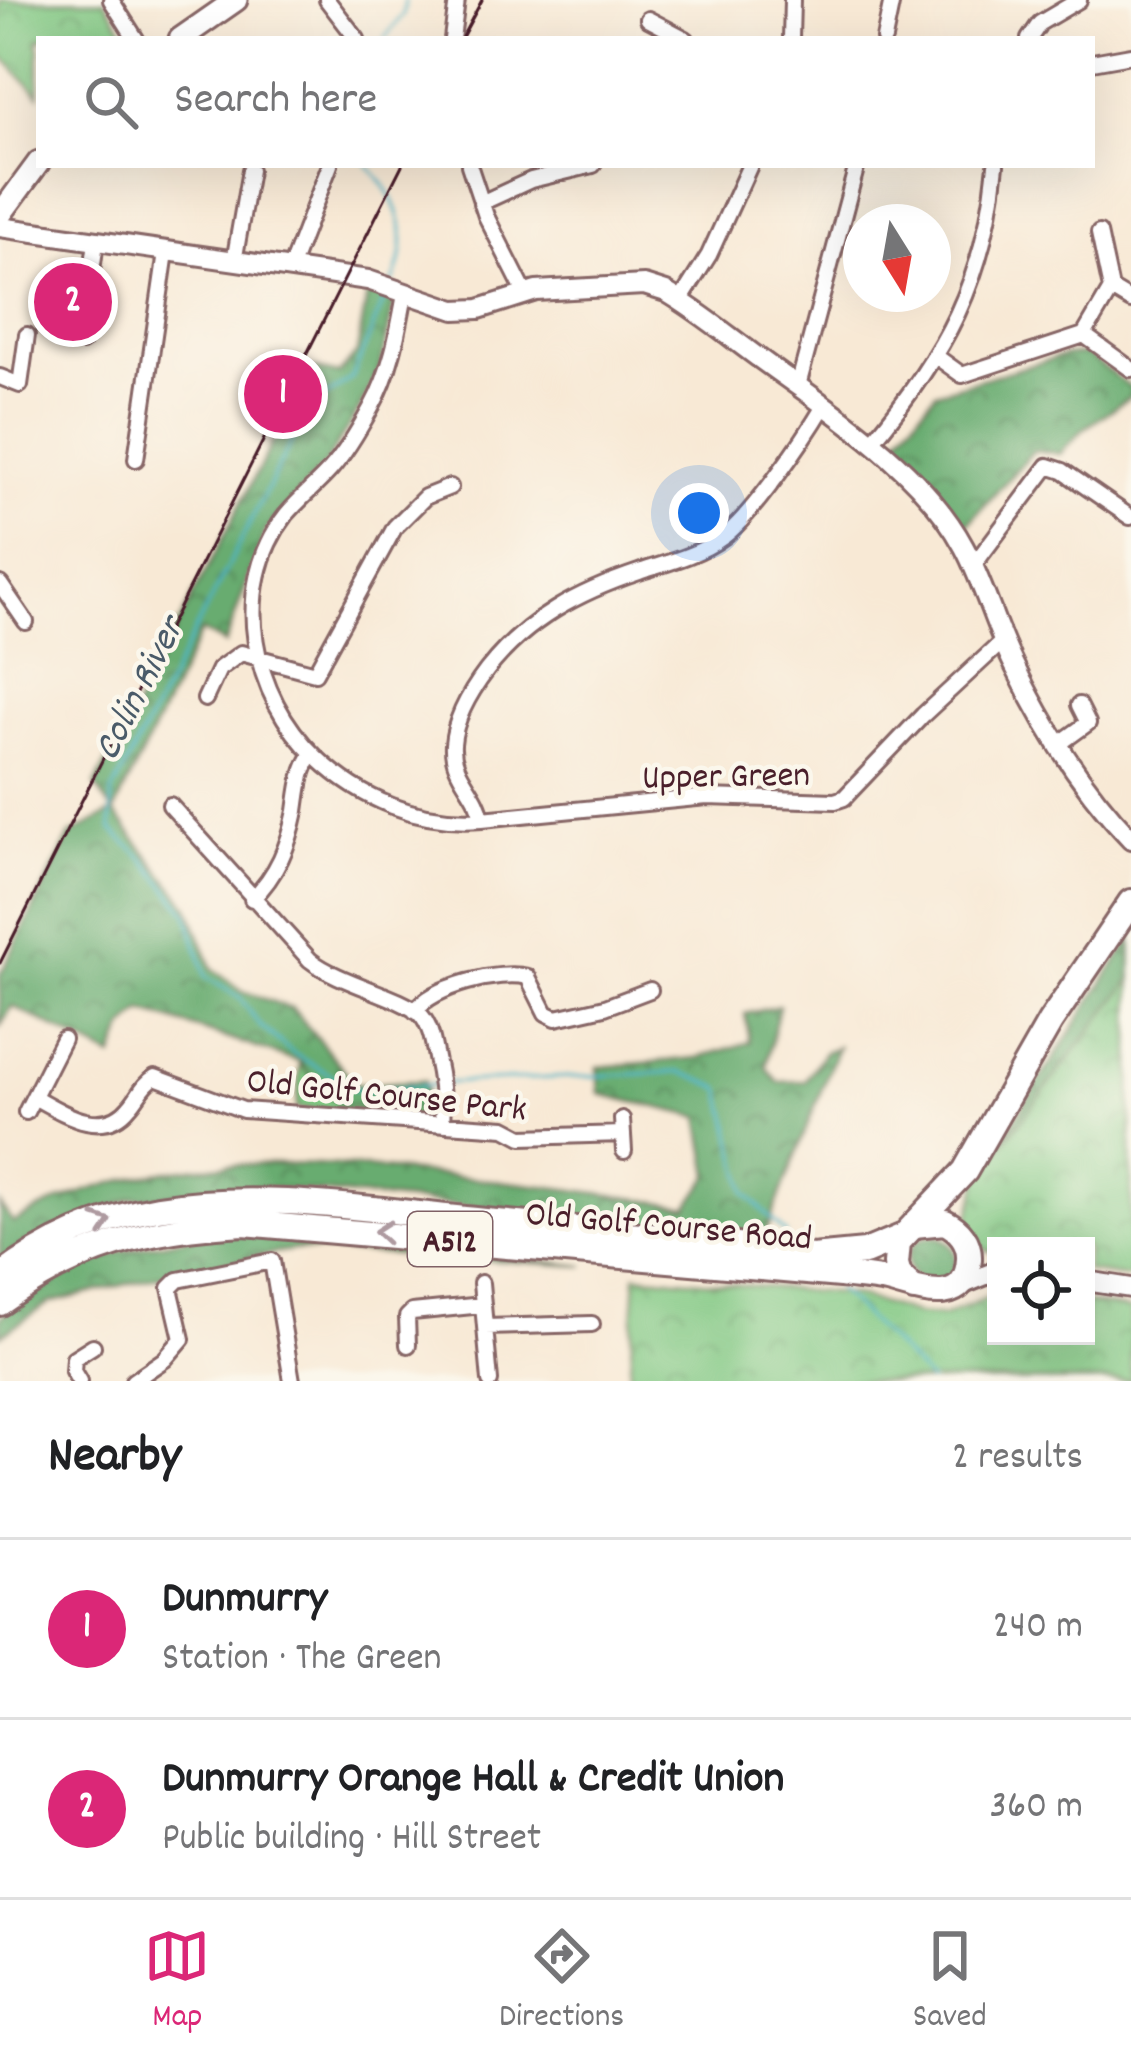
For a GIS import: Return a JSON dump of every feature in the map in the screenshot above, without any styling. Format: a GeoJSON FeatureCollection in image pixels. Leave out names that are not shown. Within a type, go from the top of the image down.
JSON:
{"type":"FeatureCollection","features":[{"type":"Feature","properties":{"kind":"highway"},"geometry":{"type":"LineString","coordinates":[[916,1291],[906,1284],[896,1264],[908,1230],[948,1192],[979,1150],[1050,1022],[1131,902]]}},
{"type":"Feature","properties":{"kind":"highway"},"geometry":{"type":"LineString","coordinates":[[950,1290],[966,1273],[969,1262],[962,1196],[979,1150]]}},
{"type":"Feature","properties":{"kind":"highway","name":"Old Golf Course Road"},"geometry":{"type":"LineString","coordinates":[[0,1277],[38,1252],[99,1223],[159,1208],[244,1201],[777,1251],[869,1243],[908,1230]]}},
{"type":"Feature","properties":{"kind":"highway","name":"A512"},"geometry":{"type":"LineString","coordinates":[[908,1230],[934,1220],[963,1237]]}},
{"type":"Feature","properties":{"kind":"highway","name":"Old Golf Course Road"},"geometry":{"type":"LineString","coordinates":[[0,1303],[49,1270],[106,1244],[161,1231],[244,1223],[840,1275],[916,1291]]}},
{"type":"Feature","properties":{"kind":"highway","name":"A512"},"geometry":{"type":"LineString","coordinates":[[916,1291],[950,1290]]}},
{"type":"Feature","properties":{"kind":"main road"},"geometry":{"type":"LineString","coordinates":[[184,36],[236,0]]}},
{"type":"Feature","properties":{"kind":"main road"},"geometry":{"type":"LineString","coordinates":[[0,215],[36,166]]}},
{"type":"Feature","properties":{"kind":"street"},"geometry":{"type":"LineString","coordinates":[[111,0],[134,36]]}},
{"type":"Feature","properties":{"kind":"street"},"geometry":{"type":"LineString","coordinates":[[327,0],[354,36]]}},
{"type":"Feature","properties":{"kind":"street"},"geometry":{"type":"LineString","coordinates":[[452,36],[457,0]]}},
{"type":"Feature","properties":{"kind":"street"},"geometry":{"type":"LineString","coordinates":[[791,36],[792,0]]}},
{"type":"Feature","properties":{"kind":"street"},"geometry":{"type":"LineString","coordinates":[[885,36],[892,0]]}},
{"type":"Feature","properties":{"kind":"street"},"geometry":{"type":"LineString","coordinates":[[1031,36],[1040,23],[1079,0]]}},
{"type":"Feature","properties":{"kind":"street"},"geometry":{"type":"LineString","coordinates":[[648,19],[680,36]]}},
{"type":"Feature","properties":{"kind":"street"},"geometry":{"type":"LineString","coordinates":[[1095,61],[1131,55]]}},
{"type":"Feature","properties":{"kind":"street"},"geometry":{"type":"LineString","coordinates":[[290,269],[329,168]]}},
{"type":"Feature","properties":{"kind":"street"},"geometry":{"type":"LineString","coordinates":[[470,168],[481,203],[525,293]]}},
{"type":"Feature","properties":{"kind":"street"},"geometry":{"type":"LineString","coordinates":[[481,203],[531,180],[581,168]]}},
{"type":"Feature","properties":{"kind":"street"},"geometry":{"type":"LineString","coordinates":[[680,301],[709,255],[749,168]]}},
{"type":"Feature","properties":{"kind":"street"},"geometry":{"type":"LineString","coordinates":[[798,386],[856,168]]}},
{"type":"Feature","properties":{"kind":"street"},"geometry":{"type":"LineString","coordinates":[[871,442],[937,357],[969,291],[983,250],[996,168]]}},
{"type":"Feature","properties":{"kind":"street"},"geometry":{"type":"LineString","coordinates":[[233,262],[250,170]]}},
{"type":"Feature","properties":{"kind":"street"},"geometry":{"type":"LineString","coordinates":[[0,227],[377,282],[466,311],[525,293],[644,285],[680,301],[871,442],[933,506],[958,536],[1003,641],[1059,744],[1097,801],[1131,839]]}},
{"type":"Feature","properties":{"kind":"street"},"geometry":{"type":"LineString","coordinates":[[937,357],[962,375],[1084,334],[1111,289],[1099,233]]}},
{"type":"Feature","properties":{"kind":"street"},"geometry":{"type":"LineString","coordinates":[[82,342],[95,242]]}},
{"type":"Feature","properties":{"kind":"street"},"geometry":{"type":"LineString","coordinates":[[136,459],[166,252]]}},
{"type":"Feature","properties":{"kind":"street"},"geometry":{"type":"LineString","coordinates":[[1111,289],[1131,301]]}},
{"type":"Feature","properties":{"kind":"street","name":"Upper Green"},"geometry":{"type":"LineString","coordinates":[[402,292],[391,362],[373,404],[330,470],[286,516],[266,552],[256,594],[257,655],[280,716],[338,777],[385,804],[443,820],[707,797],[835,802],[1003,641]]}},
{"type":"Feature","properties":{"kind":"street"},"geometry":{"type":"LineString","coordinates":[[1084,334],[1131,369]]}},
{"type":"Feature","properties":{"kind":"street"},"geometry":{"type":"LineString","coordinates":[[0,377],[20,385],[27,335]]}},
{"type":"Feature","properties":{"kind":"street"},"geometry":{"type":"LineString","coordinates":[[482,819],[477,801],[455,766],[453,742],[467,699],[490,666],[527,628],[565,602],[700,550],[729,533],[824,406]]}},
{"type":"Feature","properties":{"kind":"street"},"geometry":{"type":"LineString","coordinates":[[973,566],[1048,466],[1054,465],[1130,518]]}},
{"type":"Feature","properties":{"kind":"street"},"geometry":{"type":"LineString","coordinates":[[205,699],[224,662],[241,653],[315,673],[395,527],[425,497],[450,487]]}},
{"type":"Feature","properties":{"kind":"street"},"geometry":{"type":"LineString","coordinates":[[0,584],[26,622]]}},
{"type":"Feature","properties":{"kind":"street"},"geometry":{"type":"LineString","coordinates":[[1059,744],[1090,727],[1079,705]]}},
{"type":"Feature","properties":{"kind":"street"},"geometry":{"type":"LineString","coordinates":[[251,898],[281,859],[302,774],[312,754]]}},
{"type":"Feature","properties":{"kind":"street"},"geometry":{"type":"LineString","coordinates":[[170,805],[292,944],[330,975],[415,1011],[431,1034],[444,1101],[442,1124]]}},
{"type":"Feature","properties":{"kind":"street"},"geometry":{"type":"LineString","coordinates":[[415,1011],[438,991],[515,975],[528,977],[542,1006],[556,1018],[650,990]]}},
{"type":"Feature","properties":{"kind":"street","name":"Old Golf Course Park"},"geometry":{"type":"LineString","coordinates":[[63,1040],[30,1105],[76,1119],[105,1123],[128,1109],[150,1078],[160,1077],[243,1110],[506,1128],[522,1137],[623,1126],[624,1151]]}},
{"type":"Feature","properties":{"kind":"street"},"geometry":{"type":"LineString","coordinates":[[963,1237],[987,1254]]}},
{"type":"Feature","properties":{"kind":"street"},"geometry":{"type":"LineString","coordinates":[[134,1381],[165,1359],[182,1339],[170,1288],[178,1280],[272,1261],[292,1381]]}},
{"type":"Feature","properties":{"kind":"street"},"geometry":{"type":"LineString","coordinates":[[950,1290],[987,1275]]}},
{"type":"Feature","properties":{"kind":"street"},"geometry":{"type":"LineString","coordinates":[[1095,1282],[1131,1288]]}},
{"type":"Feature","properties":{"kind":"street"},"geometry":{"type":"LineString","coordinates":[[482,1283],[490,1381]]}},
{"type":"Feature","properties":{"kind":"street"},"geometry":{"type":"LineString","coordinates":[[408,1346],[407,1317],[412,1312],[483,1305]]}},
{"type":"Feature","properties":{"kind":"street"},"geometry":{"type":"LineString","coordinates":[[486,1333],[592,1324]]}},
{"type":"Feature","properties":{"kind":"street"},"geometry":{"type":"LineString","coordinates":[[79,1381],[73,1371],[74,1358],[94,1346]]}},
{"type":"Feature","properties":{"kind":"green space"},"geometry":{"type":"Polygon","coordinates":[[[0,0],[104,0],[128,36],[36,36],[36,92],[0,54],[0,0]]]}},
{"type":"Feature","properties":{"kind":"green space"},"geometry":{"type":"Polygon","coordinates":[[[368,289],[394,303],[381,366],[325,464],[265,532],[225,644],[201,631],[114,812],[189,907],[212,968],[243,992],[292,1008],[356,1084],[424,1081],[428,1110],[343,1105],[319,1089],[300,1062],[143,1011],[125,1028],[113,1058],[12,1006],[0,1027],[0,975],[70,835],[113,812],[95,785],[311,368],[339,374],[357,353],[368,289]]]}},
{"type":"Feature","properties":{"kind":"green space"},"geometry":{"type":"Polygon","coordinates":[[[1086,354],[1131,387],[1131,396],[1084,429],[1060,454],[1034,450],[967,525],[904,464],[895,442],[936,392],[1066,355],[1086,354]]]}},
{"type":"Feature","properties":{"kind":"green space"},"geometry":{"type":"Polygon","coordinates":[[[1131,939],[1131,980],[972,1223],[981,1171],[1131,939]]]}},
{"type":"Feature","properties":{"kind":"green space"},"geometry":{"type":"Polygon","coordinates":[[[1131,980],[1131,1278],[1095,1272],[1095,1237],[987,1237],[984,1249],[968,1224],[981,1171],[1131,980]]]}},
{"type":"Feature","properties":{"kind":"green space"},"geometry":{"type":"Polygon","coordinates":[[[779,1006],[766,1067],[778,1082],[805,1081],[824,1052],[838,1047],[765,1235],[261,1187],[131,1199],[24,1244],[0,1262],[0,1204],[13,1223],[66,1198],[119,1181],[228,1165],[395,1171],[688,1207],[710,1175],[700,1117],[600,1094],[598,1067],[697,1058],[750,1042],[745,1014],[779,1006]]]}},
{"type":"Feature","properties":{"kind":"green space"},"geometry":{"type":"Polygon","coordinates":[[[300,1062],[314,1080],[341,1100],[370,1108],[428,1110],[429,1118],[297,1108],[300,1062]]]}},
{"type":"Feature","properties":{"kind":"green space"},"geometry":{"type":"Polygon","coordinates":[[[210,1233],[327,1237],[585,1266],[297,1249],[49,1303],[0,1336],[0,1318],[5,1313],[59,1279],[125,1250],[210,1233]]]}},
{"type":"Feature","properties":{"kind":"green space"},"geometry":{"type":"Polygon","coordinates":[[[932,1236],[949,1243],[956,1260],[949,1277],[932,1284],[915,1277],[908,1260],[915,1243],[932,1236]]]}},
{"type":"Feature","properties":{"kind":"green space"},"geometry":{"type":"Polygon","coordinates":[[[636,1275],[853,1295],[916,1314],[943,1316],[987,1298],[987,1345],[1095,1345],[1095,1304],[1131,1310],[1131,1381],[629,1381],[636,1275]]]}},
{"type":"Feature","properties":{"kind":"waterway","name":"Colin River"},"geometry":{"type":"LineString","coordinates":[[386,36],[403,15],[405,0]]}},
{"type":"Feature","properties":{"kind":"waterway","name":"Colin River"},"geometry":{"type":"LineString","coordinates":[[370,168],[388,191],[400,219],[402,250],[393,282]]}},
{"type":"Feature","properties":{"kind":"waterway","name":"Colin River"},"geometry":{"type":"LineString","coordinates":[[386,296],[352,378],[308,409],[112,793],[111,829],[144,859],[187,913],[206,977],[240,998],[260,1026],[294,1054],[358,1090],[434,1085]]}},
{"type":"Feature","properties":{"kind":"waterway","name":"Colin River"},"geometry":{"type":"LineString","coordinates":[[444,1083],[681,1072],[721,1088],[746,1193],[786,1234]]}},
{"type":"Feature","properties":{"kind":"waterway","name":"Colin River"},"geometry":{"type":"LineString","coordinates":[[837,1289],[930,1381]]}},
{"type":"Feature","properties":{"kind":"railway"},"geometry":{"type":"LineString","coordinates":[[463,36],[482,0]]}},
{"type":"Feature","properties":{"kind":"railway"},"geometry":{"type":"LineString","coordinates":[[0,963],[400,168]]}},
{"type":"Feature","properties":{"kind":"place","name":"Dunmurry Orange Hall & Credit Union"},"geometry":{"type":"Point","coordinates":[73,302]}},
{"type":"Feature","properties":{"kind":"place","name":"Dunmurry"},"geometry":{"type":"Point","coordinates":[283,394]}}]}
